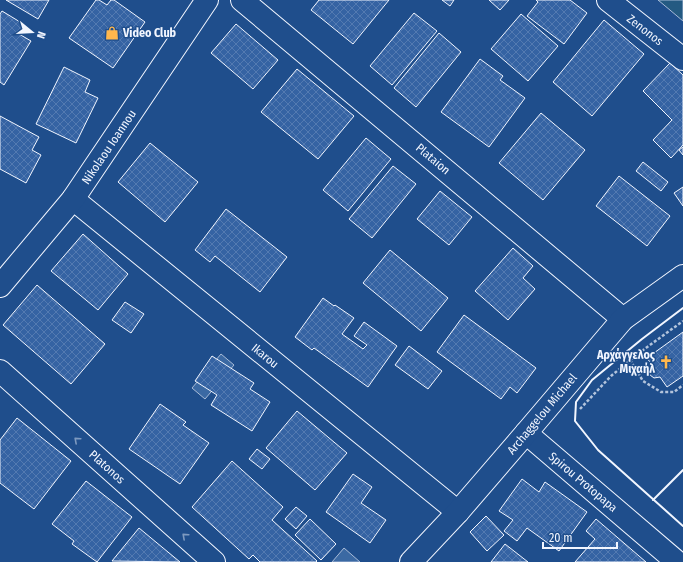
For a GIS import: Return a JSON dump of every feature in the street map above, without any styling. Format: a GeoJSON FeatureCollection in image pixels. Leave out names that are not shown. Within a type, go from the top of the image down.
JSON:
{"type":"FeatureCollection","features":[{"type":"Feature","properties":{"kind":"street","name":"Nikolaou Ioannou"},"geometry":{"type":"LineString","coordinates":[[0,286],[73,199],[207,0]]}},
{"type":"Feature","properties":{"kind":"street","name":"Plataion"},"geometry":{"type":"LineString","coordinates":[[242,0],[623,318]]}},
{"type":"Feature","properties":{"kind":"street","name":"Zenonos"},"geometry":{"type":"LineString","coordinates":[[608,0],[683,59]]}},
{"type":"Feature","properties":{"kind":"street","name":"Ikarou"},"geometry":{"type":"LineString","coordinates":[[73,199],[458,512]]}},
{"type":"Feature","properties":{"kind":"street","name":"Archaggelou Michael"},"geometry":{"type":"LineString","coordinates":[[411,562],[458,512],[623,318],[683,276]]}},
{"type":"Feature","properties":{"kind":"street","name":"Platonos"},"geometry":{"type":"LineString","coordinates":[[0,371],[214,562]]}},
{"type":"Feature","properties":{"kind":"street","name":"Spirou Protopapa"},"geometry":{"type":"LineString","coordinates":[[526,433],[678,562]]}},
{"type":"Feature","properties":{"kind":"path"},"geometry":{"type":"LineString","coordinates":[[579,410],[611,376],[683,321]]}},
{"type":"Feature","properties":{"kind":"path"},"geometry":{"type":"LineString","coordinates":[[630,360],[642,381],[661,392],[674,392],[683,385]]}},
{"type":"Feature","properties":{"kind":"shaded area"},"geometry":{"type":"Polygon","coordinates":[[[658,0],[683,0],[683,21],[658,0]]]}},
{"type":"Feature","properties":{"kind":"shaded area"},"geometry":{"type":"Polygon","coordinates":[[[221,354],[234,365],[205,399],[192,388],[221,354]]]}},
{"type":"Feature","properties":{"kind":"shaded area"},"geometry":{"type":"Polygon","coordinates":[[[344,548],[360,562],[332,562],[344,548]]]}},
{"type":"Feature","properties":{"kind":"building"},"geometry":{"type":"Polygon","coordinates":[[[6,0],[49,0],[38,19],[6,0]]]}},
{"type":"Feature","properties":{"kind":"building"},"geometry":{"type":"Polygon","coordinates":[[[96,0],[99,0],[107,5],[111,0],[114,0],[145,22],[113,68],[69,38],[96,0]]]}},
{"type":"Feature","properties":{"kind":"building"},"geometry":{"type":"Polygon","coordinates":[[[319,0],[389,0],[353,44],[311,10],[319,0]]]}},
{"type":"Feature","properties":{"kind":"building"},"geometry":{"type":"Polygon","coordinates":[[[442,0],[454,0],[450,6],[442,0]]]}},
{"type":"Feature","properties":{"kind":"building"},"geometry":{"type":"Polygon","coordinates":[[[489,0],[509,0],[500,10],[489,0]]]}},
{"type":"Feature","properties":{"kind":"building"},"geometry":{"type":"Polygon","coordinates":[[[536,0],[570,0],[587,13],[564,44],[527,16],[538,2],[536,0]]]}},
{"type":"Feature","properties":{"kind":"building"},"geometry":{"type":"Polygon","coordinates":[[[2,11],[25,25],[19,34],[31,41],[4,85],[0,82],[0,14],[2,11]]]}},
{"type":"Feature","properties":{"kind":"building"},"geometry":{"type":"Polygon","coordinates":[[[414,13],[437,31],[392,85],[370,66],[414,13]]]}},
{"type":"Feature","properties":{"kind":"building"},"geometry":{"type":"Polygon","coordinates":[[[521,14],[558,46],[528,81],[491,49],[521,14]]]}},
{"type":"Feature","properties":{"kind":"building"},"geometry":{"type":"Polygon","coordinates":[[[604,20],[644,54],[592,116],[553,82],[604,20]]]}},
{"type":"Feature","properties":{"kind":"building"},"geometry":{"type":"Polygon","coordinates":[[[236,24],[278,60],[253,89],[211,53],[236,24]]]}},
{"type":"Feature","properties":{"kind":"building"},"geometry":{"type":"Polygon","coordinates":[[[439,33],[461,52],[416,107],[394,88],[439,33]]]}},
{"type":"Feature","properties":{"kind":"building"},"geometry":{"type":"Polygon","coordinates":[[[480,59],[503,76],[500,80],[525,98],[489,147],[441,112],[480,59]]]}},
{"type":"Feature","properties":{"kind":"building"},"geometry":{"type":"Polygon","coordinates":[[[670,63],[683,75],[683,145],[671,158],[653,140],[672,120],[643,91],[670,63]]]}},
{"type":"Feature","properties":{"kind":"building"},"geometry":{"type":"Polygon","coordinates":[[[64,67],[90,80],[85,92],[98,98],[76,143],[36,124],[64,67]]]}},
{"type":"Feature","properties":{"kind":"building"},"geometry":{"type":"Polygon","coordinates":[[[297,69],[354,116],[318,159],[261,112],[297,69]]]}},
{"type":"Feature","properties":{"kind":"building"},"geometry":{"type":"Polygon","coordinates":[[[541,113],[585,150],[543,200],[499,163],[541,113]]]}},
{"type":"Feature","properties":{"kind":"building"},"geometry":{"type":"Polygon","coordinates":[[[0,116],[39,137],[32,150],[41,155],[26,183],[0,169],[0,116]]]}},
{"type":"Feature","properties":{"kind":"building"},"geometry":{"type":"Polygon","coordinates":[[[366,138],[391,159],[348,211],[323,190],[366,138]]]}},
{"type":"Feature","properties":{"kind":"building"},"geometry":{"type":"Polygon","coordinates":[[[150,143],[198,182],[165,222],[118,182],[150,143]]]}},
{"type":"Feature","properties":{"kind":"building"},"geometry":{"type":"Polygon","coordinates":[[[683,147],[683,155],[679,150],[683,147]]]}},
{"type":"Feature","properties":{"kind":"building"},"geometry":{"type":"Polygon","coordinates":[[[643,162],[668,182],[661,191],[636,171],[643,162]]]}},
{"type":"Feature","properties":{"kind":"building"},"geometry":{"type":"Polygon","coordinates":[[[393,166],[416,184],[372,238],[349,219],[393,166]]]}},
{"type":"Feature","properties":{"kind":"building"},"geometry":{"type":"Polygon","coordinates":[[[619,176],[670,216],[647,246],[596,206],[619,176]]]}},
{"type":"Feature","properties":{"kind":"building"},"geometry":{"type":"Polygon","coordinates":[[[683,187],[683,206],[674,193],[683,187]]]}},
{"type":"Feature","properties":{"kind":"building"},"geometry":{"type":"Polygon","coordinates":[[[440,191],[472,217],[449,245],[417,219],[440,191]]]}},
{"type":"Feature","properties":{"kind":"building"},"geometry":{"type":"Polygon","coordinates":[[[226,209],[287,257],[260,292],[215,256],[210,262],[195,250],[226,209]]]}},
{"type":"Feature","properties":{"kind":"building"},"geometry":{"type":"Polygon","coordinates":[[[83,234],[128,274],[98,310],[51,271],[83,234]]]}},
{"type":"Feature","properties":{"kind":"building"},"geometry":{"type":"Polygon","coordinates":[[[513,248],[533,266],[523,278],[535,289],[508,320],[475,291],[513,248]]]}},
{"type":"Feature","properties":{"kind":"building"},"geometry":{"type":"Polygon","coordinates":[[[390,250],[448,298],[421,331],[363,283],[390,250]]]}},
{"type":"Feature","properties":{"kind":"building"},"geometry":{"type":"Polygon","coordinates":[[[37,285],[105,344],[71,384],[3,325],[37,285]]]}},
{"type":"Feature","properties":{"kind":"building"},"geometry":{"type":"Polygon","coordinates":[[[323,298],[354,318],[342,334],[363,349],[367,345],[354,336],[364,322],[397,346],[368,387],[314,348],[312,350],[295,337],[323,298]]]}},
{"type":"Feature","properties":{"kind":"building"},"geometry":{"type":"Polygon","coordinates":[[[125,302],[144,314],[131,333],[112,320],[125,302]]]}},
{"type":"Feature","properties":{"kind":"building"},"geometry":{"type":"Polygon","coordinates":[[[464,315],[536,368],[517,393],[510,387],[501,399],[437,352],[464,315]]]}},
{"type":"Feature","properties":{"kind":"building","name":"Αρχάγγελος Μιχαήλ"},"geometry":{"type":"Polygon","coordinates":[[[683,332],[683,376],[667,387],[660,377],[654,378],[650,375],[650,367],[652,365],[647,358],[683,332]]]}},
{"type":"Feature","properties":{"kind":"building"},"geometry":{"type":"Polygon","coordinates":[[[409,346],[442,371],[428,389],[395,365],[409,346]]]}},
{"type":"Feature","properties":{"kind":"building"},"geometry":{"type":"Polygon","coordinates":[[[212,356],[254,383],[250,389],[270,402],[252,431],[211,405],[217,395],[195,381],[212,356]]]}},
{"type":"Feature","properties":{"kind":"building"},"geometry":{"type":"Polygon","coordinates":[[[160,404],[186,422],[183,425],[209,443],[180,484],[129,449],[160,404]]]}},
{"type":"Feature","properties":{"kind":"building"},"geometry":{"type":"Polygon","coordinates":[[[297,411],[347,453],[315,490],[266,448],[297,411]]]}},
{"type":"Feature","properties":{"kind":"building"},"geometry":{"type":"Polygon","coordinates":[[[17,418],[71,461],[34,509],[0,483],[0,440],[17,418]]]}},
{"type":"Feature","properties":{"kind":"building"},"geometry":{"type":"Polygon","coordinates":[[[257,449],[270,459],[262,469],[249,459],[257,449]]]}},
{"type":"Feature","properties":{"kind":"building"},"geometry":{"type":"Polygon","coordinates":[[[232,461],[283,507],[272,520],[317,561],[316,562],[260,562],[253,555],[249,559],[192,507],[232,461]]]}},
{"type":"Feature","properties":{"kind":"building"},"geometry":{"type":"Polygon","coordinates":[[[353,474],[372,487],[361,503],[386,520],[370,543],[326,512],[353,474]]]}},
{"type":"Feature","properties":{"kind":"building"},"geometry":{"type":"Polygon","coordinates":[[[522,479],[539,492],[545,482],[587,512],[559,551],[527,528],[517,541],[504,531],[513,520],[499,511],[522,479]]]}},
{"type":"Feature","properties":{"kind":"building"},"geometry":{"type":"Polygon","coordinates":[[[86,481],[132,517],[97,562],[72,544],[74,541],[52,524],[86,481]]]}},
{"type":"Feature","properties":{"kind":"building"},"geometry":{"type":"Polygon","coordinates":[[[296,507],[307,516],[296,529],[285,519],[296,507]]]}},
{"type":"Feature","properties":{"kind":"building"},"geometry":{"type":"Polygon","coordinates":[[[486,516],[504,535],[487,551],[470,532],[486,516]]]}},
{"type":"Feature","properties":{"kind":"building"},"geometry":{"type":"Polygon","coordinates":[[[310,519],[336,544],[321,560],[295,535],[310,519]]]}},
{"type":"Feature","properties":{"kind":"building"},"geometry":{"type":"Polygon","coordinates":[[[596,519],[646,562],[575,562],[595,539],[586,531],[596,519]]]}},
{"type":"Feature","properties":{"kind":"building"},"geometry":{"type":"Polygon","coordinates":[[[139,528],[180,562],[112,561],[139,528]]]}},
{"type":"Feature","properties":{"kind":"building"},"geometry":{"type":"Polygon","coordinates":[[[505,544],[528,562],[491,562],[505,544]]]}},
{"type":"Feature","properties":{"kind":"wall"},"geometry":{"type":"LineString","coordinates":[[683,308],[592,380],[576,402],[575,421],[598,450],[683,526]]}},
{"type":"Feature","properties":{"kind":"wall"},"geometry":{"type":"LineString","coordinates":[[653,500],[683,470]]}},
{"type":"Feature","properties":{"kind":"place","name":"Video Club"},"geometry":{"type":"Point","coordinates":[112,33]}},
{"type":"Feature","properties":{"kind":"place","name":"Αρχάγγελος Μιχαήλ"},"geometry":{"type":"Point","coordinates":[666,362]}}]}
